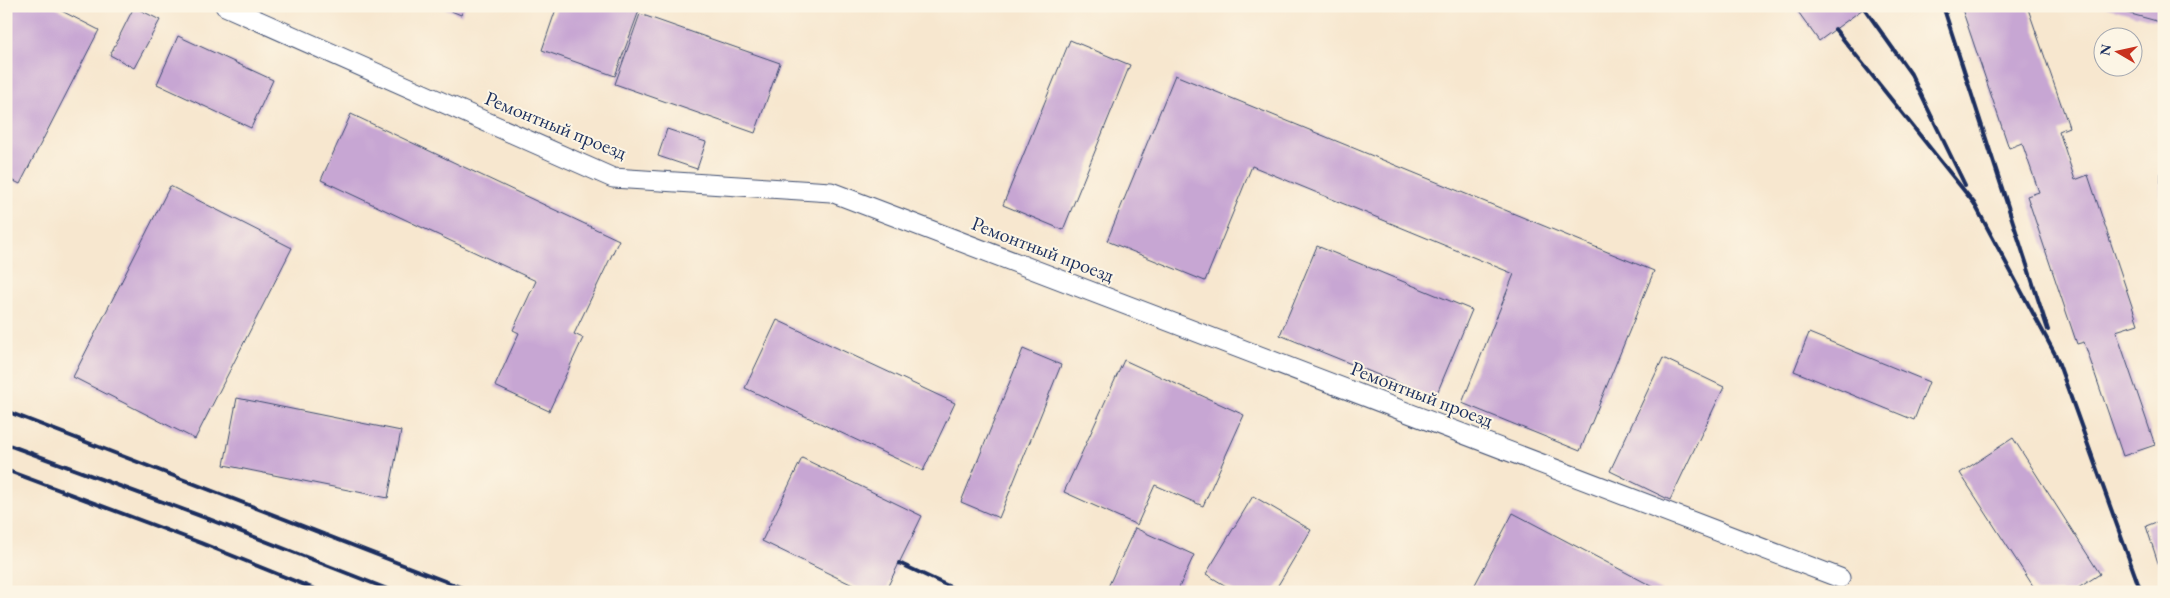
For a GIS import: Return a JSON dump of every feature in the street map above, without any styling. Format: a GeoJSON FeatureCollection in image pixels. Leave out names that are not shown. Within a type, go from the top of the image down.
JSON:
{"type":"FeatureCollection","features":[{"type":"Feature","properties":{"kind":"lane","name":"Ремонтный проезд"},"geometry":{"type":"LineString","coordinates":[[225,6],[613,178],[831,192],[1840,578]]}},
{"type":"Feature","properties":{"kind":"building"},"geometry":{"type":"Polygon","coordinates":[[[6,6],[52,6],[99,30],[20,184],[6,177],[6,6]]]}},
{"type":"Feature","properties":{"kind":"building"},"geometry":{"type":"Polygon","coordinates":[[[439,6],[465,6],[461,15],[439,6]]]}},
{"type":"Feature","properties":{"kind":"building"},"geometry":{"type":"Polygon","coordinates":[[[557,6],[640,8],[615,76],[542,50],[557,6]]]}},
{"type":"Feature","properties":{"kind":"building"},"geometry":{"type":"Polygon","coordinates":[[[1794,6],[1867,6],[1819,41],[1794,6]]]}},
{"type":"Feature","properties":{"kind":"building"},"geometry":{"type":"Polygon","coordinates":[[[1961,6],[2027,6],[2069,127],[2059,131],[2075,180],[2088,175],[2138,324],[2116,331],[2155,445],[2123,456],[2084,342],[2077,344],[2027,196],[2039,192],[2022,143],[2009,148],[1961,6]]]}},
{"type":"Feature","properties":{"kind":"building"},"geometry":{"type":"Polygon","coordinates":[[[2164,6],[2164,23],[2105,7],[2164,6]]]}},
{"type":"Feature","properties":{"kind":"building"},"geometry":{"type":"Polygon","coordinates":[[[134,7],[160,20],[134,68],[110,55],[134,7]]]}},
{"type":"Feature","properties":{"kind":"building"},"geometry":{"type":"Polygon","coordinates":[[[640,14],[780,63],[755,133],[615,84],[640,14]]]}},
{"type":"Feature","properties":{"kind":"building"},"geometry":{"type":"Polygon","coordinates":[[[178,36],[273,80],[251,128],[157,84],[178,36]]]}},
{"type":"Feature","properties":{"kind":"building"},"geometry":{"type":"Polygon","coordinates":[[[1070,40],[1130,65],[1063,230],[1003,205],[1070,40]]]}},
{"type":"Feature","properties":{"kind":"building"},"geometry":{"type":"Polygon","coordinates":[[[1175,75],[1654,271],[1580,451],[1462,403],[1514,274],[1252,166],[1205,281],[1107,241],[1175,75]]]}},
{"type":"Feature","properties":{"kind":"building"},"geometry":{"type":"Polygon","coordinates":[[[351,114],[619,240],[574,334],[583,338],[549,411],[495,386],[519,333],[513,330],[536,281],[321,180],[351,114]]]}},
{"type":"Feature","properties":{"kind":"building"},"geometry":{"type":"Polygon","coordinates":[[[667,129],[706,142],[697,169],[658,156],[667,129]]]}},
{"type":"Feature","properties":{"kind":"building"},"geometry":{"type":"Polygon","coordinates":[[[2161,164],[2164,164],[2164,222],[2160,223],[2161,164]]]}},
{"type":"Feature","properties":{"kind":"building"},"geometry":{"type":"Polygon","coordinates":[[[170,186],[292,248],[195,439],[73,377],[170,186]]]}},
{"type":"Feature","properties":{"kind":"building"},"geometry":{"type":"Polygon","coordinates":[[[1317,246],[1472,310],[1435,398],[1280,335],[1317,246]]]}},
{"type":"Feature","properties":{"kind":"building"},"geometry":{"type":"Polygon","coordinates":[[[777,320],[955,403],[923,471],[745,388],[777,320]]]}},
{"type":"Feature","properties":{"kind":"building"},"geometry":{"type":"Polygon","coordinates":[[[1809,333],[1929,382],[1914,420],[1794,371],[1809,333]]]}},
{"type":"Feature","properties":{"kind":"building"},"geometry":{"type":"Polygon","coordinates":[[[1023,349],[1061,365],[999,518],[961,502],[1023,349]]]}},
{"type":"Feature","properties":{"kind":"building"},"geometry":{"type":"Polygon","coordinates":[[[1663,358],[1724,387],[1670,500],[1610,471],[1663,358]]]}},
{"type":"Feature","properties":{"kind":"building"},"geometry":{"type":"Polygon","coordinates":[[[1124,360],[1244,415],[1203,506],[1155,485],[1137,525],[1064,492],[1124,360]]]}},
{"type":"Feature","properties":{"kind":"building"},"geometry":{"type":"Polygon","coordinates":[[[237,398],[401,431],[388,498],[224,465],[237,398]]]}},
{"type":"Feature","properties":{"kind":"building"},"geometry":{"type":"Polygon","coordinates":[[[2013,438],[2100,574],[2072,592],[2037,592],[1960,473],[2013,438]]]}},
{"type":"Feature","properties":{"kind":"building"},"geometry":{"type":"Polygon","coordinates":[[[802,458],[922,516],[885,592],[867,592],[762,541],[802,458]]]}},
{"type":"Feature","properties":{"kind":"building"},"geometry":{"type":"Polygon","coordinates":[[[1253,496],[1311,530],[1274,592],[1236,592],[1206,574],[1253,496]]]}},
{"type":"Feature","properties":{"kind":"building"},"geometry":{"type":"Polygon","coordinates":[[[1513,513],[1663,592],[1471,592],[1513,513]]]}},
{"type":"Feature","properties":{"kind":"building"},"geometry":{"type":"Polygon","coordinates":[[[2164,519],[2164,577],[2163,578],[2146,526],[2164,519]]]}},
{"type":"Feature","properties":{"kind":"building"},"geometry":{"type":"Polygon","coordinates":[[[1135,528],[1194,555],[1177,592],[1118,592],[1108,587],[1135,528]]]}},
{"type":"Feature","properties":{"kind":"railway"},"geometry":{"type":"LineString","coordinates":[[1943,6],[2048,330]]}},
{"type":"Feature","properties":{"kind":"railway"},"geometry":{"type":"LineString","coordinates":[[1864,8],[1911,74],[1965,185]]}},
{"type":"Feature","properties":{"kind":"railway"},"geometry":{"type":"LineString","coordinates":[[1835,29],[1974,203],[2056,356],[2141,592]]}},
{"type":"Feature","properties":{"kind":"railway"},"geometry":{"type":"LineString","coordinates":[[6,411],[473,592]]}},
{"type":"Feature","properties":{"kind":"railway"},"geometry":{"type":"LineString","coordinates":[[6,444],[206,518],[395,592]]}},
{"type":"Feature","properties":{"kind":"railway"},"geometry":{"type":"LineString","coordinates":[[6,470],[201,543],[322,592]]}},
{"type":"Feature","properties":{"kind":"railway"},"geometry":{"type":"LineString","coordinates":[[899,563],[961,592]]}}]}
